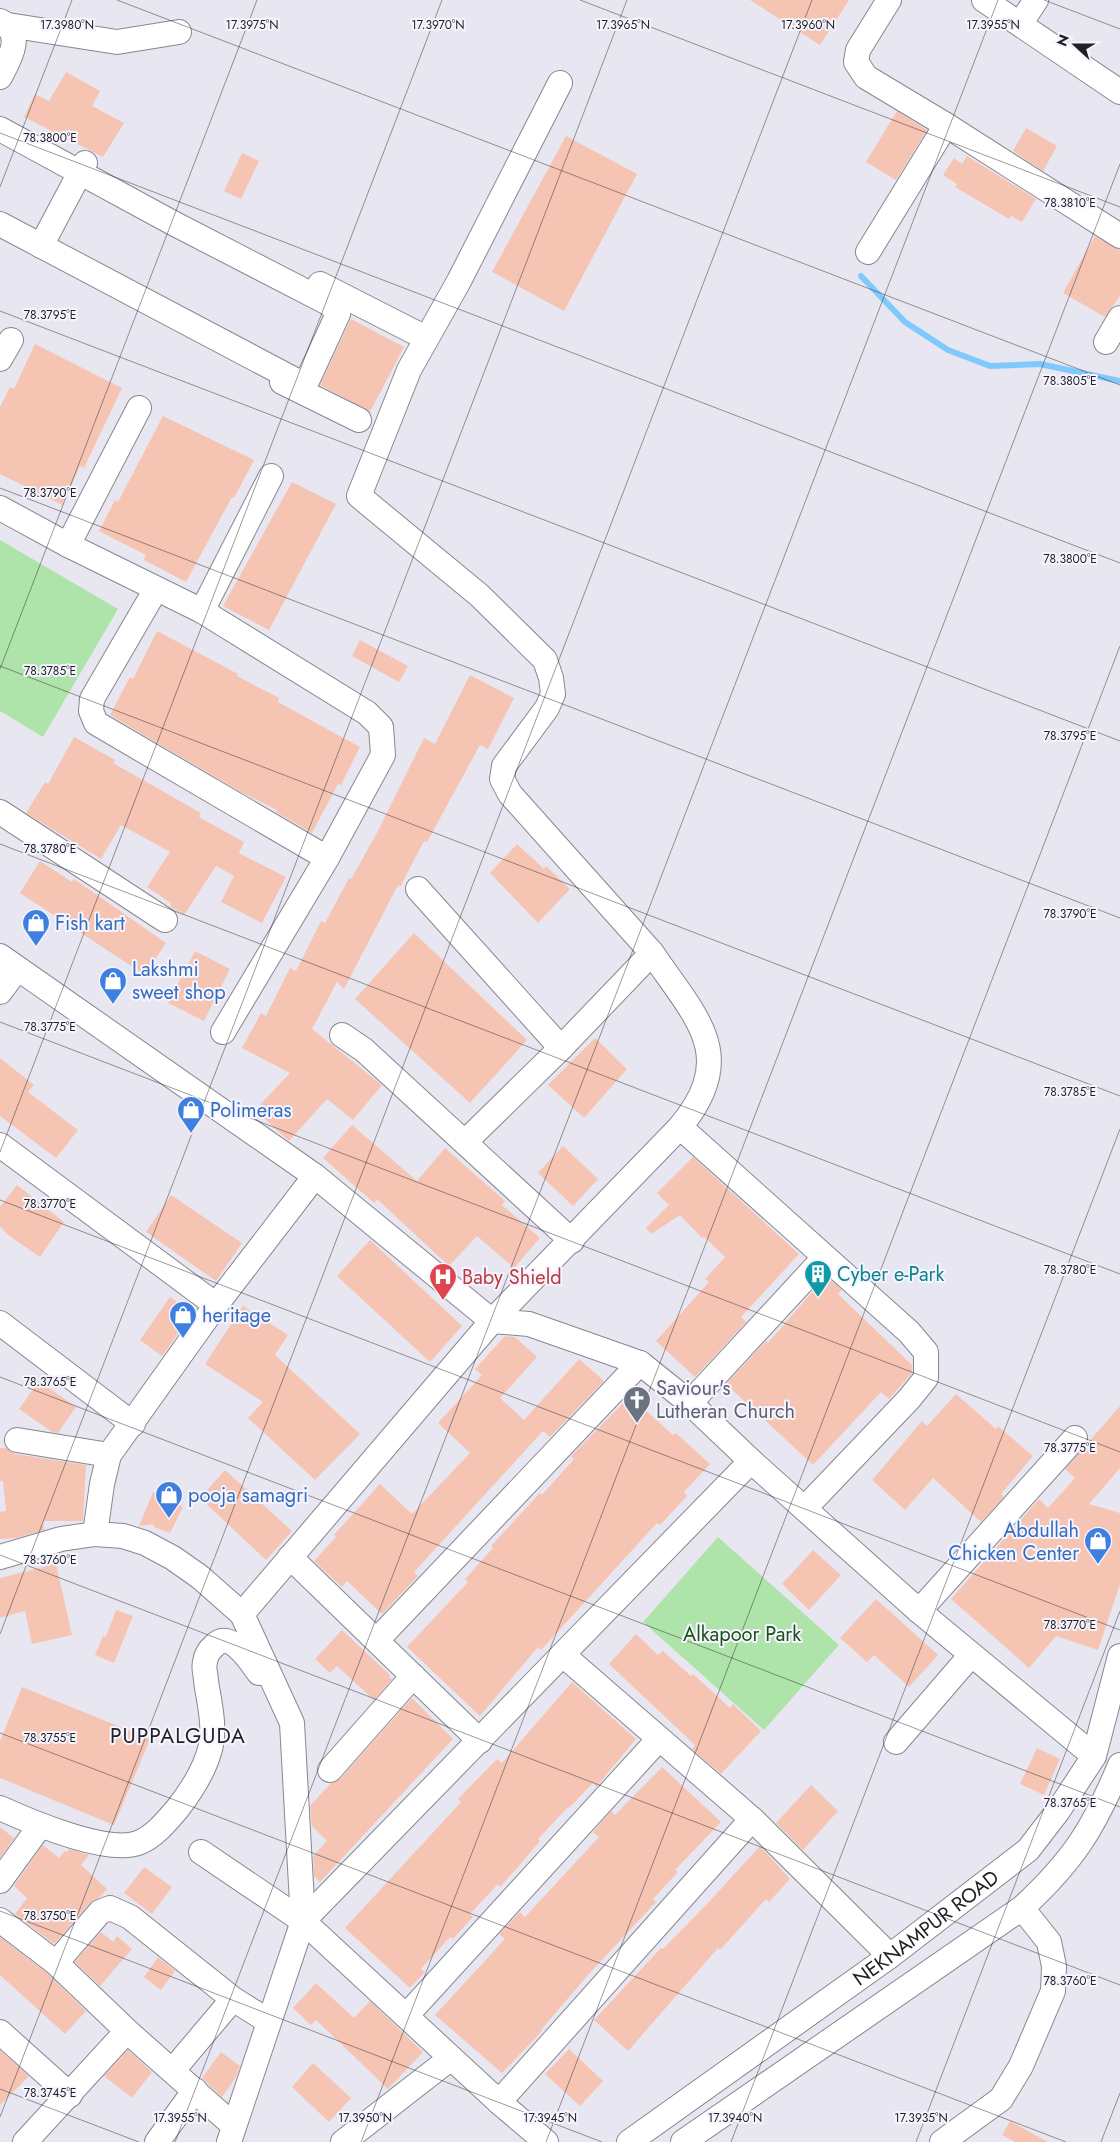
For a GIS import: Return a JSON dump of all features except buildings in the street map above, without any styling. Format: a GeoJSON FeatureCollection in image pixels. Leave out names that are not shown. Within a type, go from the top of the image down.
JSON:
{"type":"FeatureCollection","features":[{"type":"Feature","properties":{"kind":"street"},"geometry":{"type":"LineString","coordinates":[[890,0],[858,50],[856,62],[866,77],[946,125],[1120,236]]}},
{"type":"Feature","properties":{"kind":"street"},"geometry":{"type":"LineString","coordinates":[[984,0],[1120,92]]}},
{"type":"Feature","properties":{"kind":"street"},"geometry":{"type":"LineString","coordinates":[[1020,24],[1036,0]]}},
{"type":"Feature","properties":{"kind":"street"},"geometry":{"type":"LineString","coordinates":[[4,23],[117,42],[179,32]]}},
{"type":"Feature","properties":{"kind":"street"},"geometry":{"type":"LineString","coordinates":[[0,76],[12,52],[15,36],[4,23]]}},
{"type":"Feature","properties":{"kind":"street"},"geometry":{"type":"LineString","coordinates":[[242,1614],[492,1321],[572,1241],[680,1127],[694,1111],[706,1087],[709,1071],[709,1048],[699,1023],[652,953],[510,794],[502,779],[504,766],[547,708],[553,694],[551,678],[545,660],[479,595],[359,496],[410,370],[459,281],[560,83]]}},
{"type":"Feature","properties":{"kind":"street"},"geometry":{"type":"LineString","coordinates":[[0,120],[82,168]]}},
{"type":"Feature","properties":{"kind":"street"},"geometry":{"type":"LineString","coordinates":[[868,252],[946,125]]}},
{"type":"Feature","properties":{"kind":"street"},"geometry":{"type":"LineString","coordinates":[[0,129],[426,338]]}},
{"type":"Feature","properties":{"kind":"street"},"geometry":{"type":"LineString","coordinates":[[41,246],[82,168]]}},
{"type":"Feature","properties":{"kind":"street"},"geometry":{"type":"LineString","coordinates":[[0,224],[297,381],[302,382],[308,378],[336,321],[338,314],[334,308],[176,217]]}},
{"type":"Feature","properties":{"kind":"street"},"geometry":{"type":"LineString","coordinates":[[0,238],[359,420]]}},
{"type":"Feature","properties":{"kind":"street"},"geometry":{"type":"LineString","coordinates":[[1106,342],[1120,318]]}},
{"type":"Feature","properties":{"kind":"street"},"geometry":{"type":"LineString","coordinates":[[68,545],[138,408]]}},
{"type":"Feature","properties":{"kind":"street"},"geometry":{"type":"LineString","coordinates":[[202,611],[271,476]]}},
{"type":"Feature","properties":{"kind":"street"},"geometry":{"type":"LineString","coordinates":[[0,508],[68,545],[202,611],[367,713],[381,727],[383,755],[327,858],[222,1032]]}},
{"type":"Feature","properties":{"kind":"street"},"geometry":{"type":"LineString","coordinates":[[156,589],[92,699],[91,711],[96,723],[327,858]]}},
{"type":"Feature","properties":{"kind":"street"},"geometry":{"type":"LineString","coordinates":[[0,812],[165,920]]}},
{"type":"Feature","properties":{"kind":"street"},"geometry":{"type":"LineString","coordinates":[[418,889],[561,1048]]}},
{"type":"Feature","properties":{"kind":"street"},"geometry":{"type":"LineString","coordinates":[[465,1142],[561,1048],[652,953]]}},
{"type":"Feature","properties":{"kind":"street"},"geometry":{"type":"LineString","coordinates":[[0,992],[9,963],[315,1176],[492,1321],[529,1324],[640,1363],[690,1403],[751,1461],[919,1611],[1094,1756]]}},
{"type":"Feature","properties":{"kind":"street"},"geometry":{"type":"LineString","coordinates":[[342,1034],[364,1050],[572,1241]]}},
{"type":"Feature","properties":{"kind":"street"},"geometry":{"type":"LineString","coordinates":[[680,1127],[824,1258],[909,1332],[926,1352],[926,1378],[909,1399],[805,1508]]}},
{"type":"Feature","properties":{"kind":"street"},"geometry":{"type":"LineString","coordinates":[[0,1145],[216,1305]]}},
{"type":"Feature","properties":{"kind":"street"},"geometry":{"type":"LineString","coordinates":[[95,1534],[102,1484],[109,1455],[133,1424],[216,1305],[315,1176]]}},
{"type":"Feature","properties":{"kind":"street"},"geometry":{"type":"LineString","coordinates":[[690,1403],[824,1258]]}},
{"type":"Feature","properties":{"kind":"street"},"geometry":{"type":"LineString","coordinates":[[0,1323],[133,1424]]}},
{"type":"Feature","properties":{"kind":"street"},"geometry":{"type":"LineString","coordinates":[[376,1640],[640,1363]]}},
{"type":"Feature","properties":{"kind":"street"},"geometry":{"type":"LineString","coordinates":[[919,1611],[1075,1438]]}},
{"type":"Feature","properties":{"kind":"street"},"geometry":{"type":"LineString","coordinates":[[17,1440],[109,1455]]}},
{"type":"Feature","properties":{"kind":"street"},"geometry":{"type":"LineString","coordinates":[[304,1921],[751,1461]]}},
{"type":"Feature","properties":{"kind":"street"},"geometry":{"type":"LineString","coordinates":[[0,1557],[61,1539],[95,1534],[123,1536],[146,1543],[173,1558],[200,1577],[242,1614],[292,1723],[304,1921],[231,2134]]}},
{"type":"Feature","properties":{"kind":"street"},"geometry":{"type":"LineString","coordinates":[[290,1556],[480,1741]]}},
{"type":"Feature","properties":{"kind":"street"},"geometry":{"type":"LineString","coordinates":[[0,1808],[40,1826],[98,1842],[120,1845],[138,1843],[155,1833],[190,1792],[211,1744],[211,1714],[204,1663],[208,1652],[216,1643],[228,1641],[238,1647],[280,1697]]}},
{"type":"Feature","properties":{"kind":"street"},"geometry":{"type":"LineString","coordinates":[[563,1655],[658,1740],[752,1819],[890,1956]]}},
{"type":"Feature","properties":{"kind":"street"},"geometry":{"type":"LineString","coordinates":[[896,1742],[971,1655]]}},
{"type":"Feature","properties":{"kind":"street","name":"NEKNAMPUR ROAD"},"geometry":{"type":"LineString","coordinates":[[643,2138],[890,1956],[1028,1850],[1058,1811],[1094,1756],[1120,1656]]}},
{"type":"Feature","properties":{"kind":"street"},"geometry":{"type":"LineString","coordinates":[[330,1770],[413,1676]]}},
{"type":"Feature","properties":{"kind":"street"},"geometry":{"type":"LineString","coordinates":[[406,2016],[658,1740]]}},
{"type":"Feature","properties":{"kind":"street","name":"NEKNAMPUR ROAD"},"geometry":{"type":"LineString","coordinates":[[683,2142],[1022,1908],[1050,1882],[1076,1851],[1102,1810],[1120,1765]]}},
{"type":"Feature","properties":{"kind":"street"},"geometry":{"type":"LineString","coordinates":[[499,2102],[752,1819]]}},
{"type":"Feature","properties":{"kind":"street"},"geometry":{"type":"LineString","coordinates":[[0,1881],[40,1826]]}},
{"type":"Feature","properties":{"kind":"street"},"geometry":{"type":"LineString","coordinates":[[202,1852],[304,1921],[499,2102],[546,2142]]}},
{"type":"Feature","properties":{"kind":"street"},"geometry":{"type":"LineString","coordinates":[[56,1963],[100,1912],[110,1908],[130,1917],[233,1999],[268,2022]]}},
{"type":"Feature","properties":{"kind":"street"},"geometry":{"type":"LineString","coordinates":[[942,2142],[1001,2099],[1021,2066],[1053,1991],[1054,1966],[1049,1942],[1022,1908]]}},
{"type":"Feature","properties":{"kind":"street"},"geometry":{"type":"LineString","coordinates":[[0,1920],[56,1963],[127,2031],[195,2090],[231,2134]]}},
{"type":"Feature","properties":{"kind":"street"},"geometry":{"type":"LineString","coordinates":[[173,2070],[233,1999]]}},
{"type":"Feature","properties":{"kind":"street"},"geometry":{"type":"LineString","coordinates":[[26,2142],[70,2096],[127,2031]]}},
{"type":"Feature","properties":{"kind":"street"},"geometry":{"type":"LineString","coordinates":[[0,2032],[70,2096]]}},
{"type":"Feature","properties":{"kind":"street"},"geometry":{"type":"LineString","coordinates":[[343,2142],[451,2058]]}},
{"type":"Feature","properties":{"kind":"street"},"geometry":{"type":"LineString","coordinates":[[157,2142],[195,2090]]}},
{"type":"Feature","properties":{"kind":"green space"},"geometry":{"type":"Polygon","coordinates":[[[0,540],[118,609],[43,737],[0,711],[0,540]]]}},
{"type":"Feature","properties":{"kind":"green space","name":"Alkapoor Park"},"geometry":{"type":"Polygon","coordinates":[[[718,1537],[839,1645],[764,1730],[643,1622],[718,1537]]]}},
{"type":"Feature","properties":{"kind":"waterway"},"geometry":{"type":"LineString","coordinates":[[861,276],[905,322],[948,350],[990,366],[1040,364],[1120,381]]}},
{"type":"Feature","properties":{"kind":"place","name":"Fish kart"},"geometry":{"type":"Point","coordinates":[36,947]}},
{"type":"Feature","properties":{"kind":"place","name":"Lakshmi sweet shop"},"geometry":{"type":"Point","coordinates":[113,1005]}},
{"type":"Feature","properties":{"kind":"place","name":"Polimeras"},"geometry":{"type":"Point","coordinates":[191,1134]}},
{"type":"Feature","properties":{"kind":"place","name":"Cyber e-Park"},"geometry":{"type":"Point","coordinates":[818,1298]}},
{"type":"Feature","properties":{"kind":"place","name":"Baby Shield"},"geometry":{"type":"Point","coordinates":[443,1301]}},
{"type":"Feature","properties":{"kind":"place","name":"heritage"},"geometry":{"type":"Point","coordinates":[183,1339]}},
{"type":"Feature","properties":{"kind":"place","name":"Saviour's Lutheran Church"},"geometry":{"type":"Point","coordinates":[637,1424]}},
{"type":"Feature","properties":{"kind":"place","name":"pooja samagri"},"geometry":{"type":"Point","coordinates":[169,1519]}},
{"type":"Feature","properties":{"kind":"place","name":"Abdullah Chicken Center"},"geometry":{"type":"Point","coordinates":[1098,1565]}},
{"type":"Feature","properties":{"kind":"district","name":"PUPPALGUDA"},"geometry":{"type":"Point","coordinates":[178,1736]}}]}
